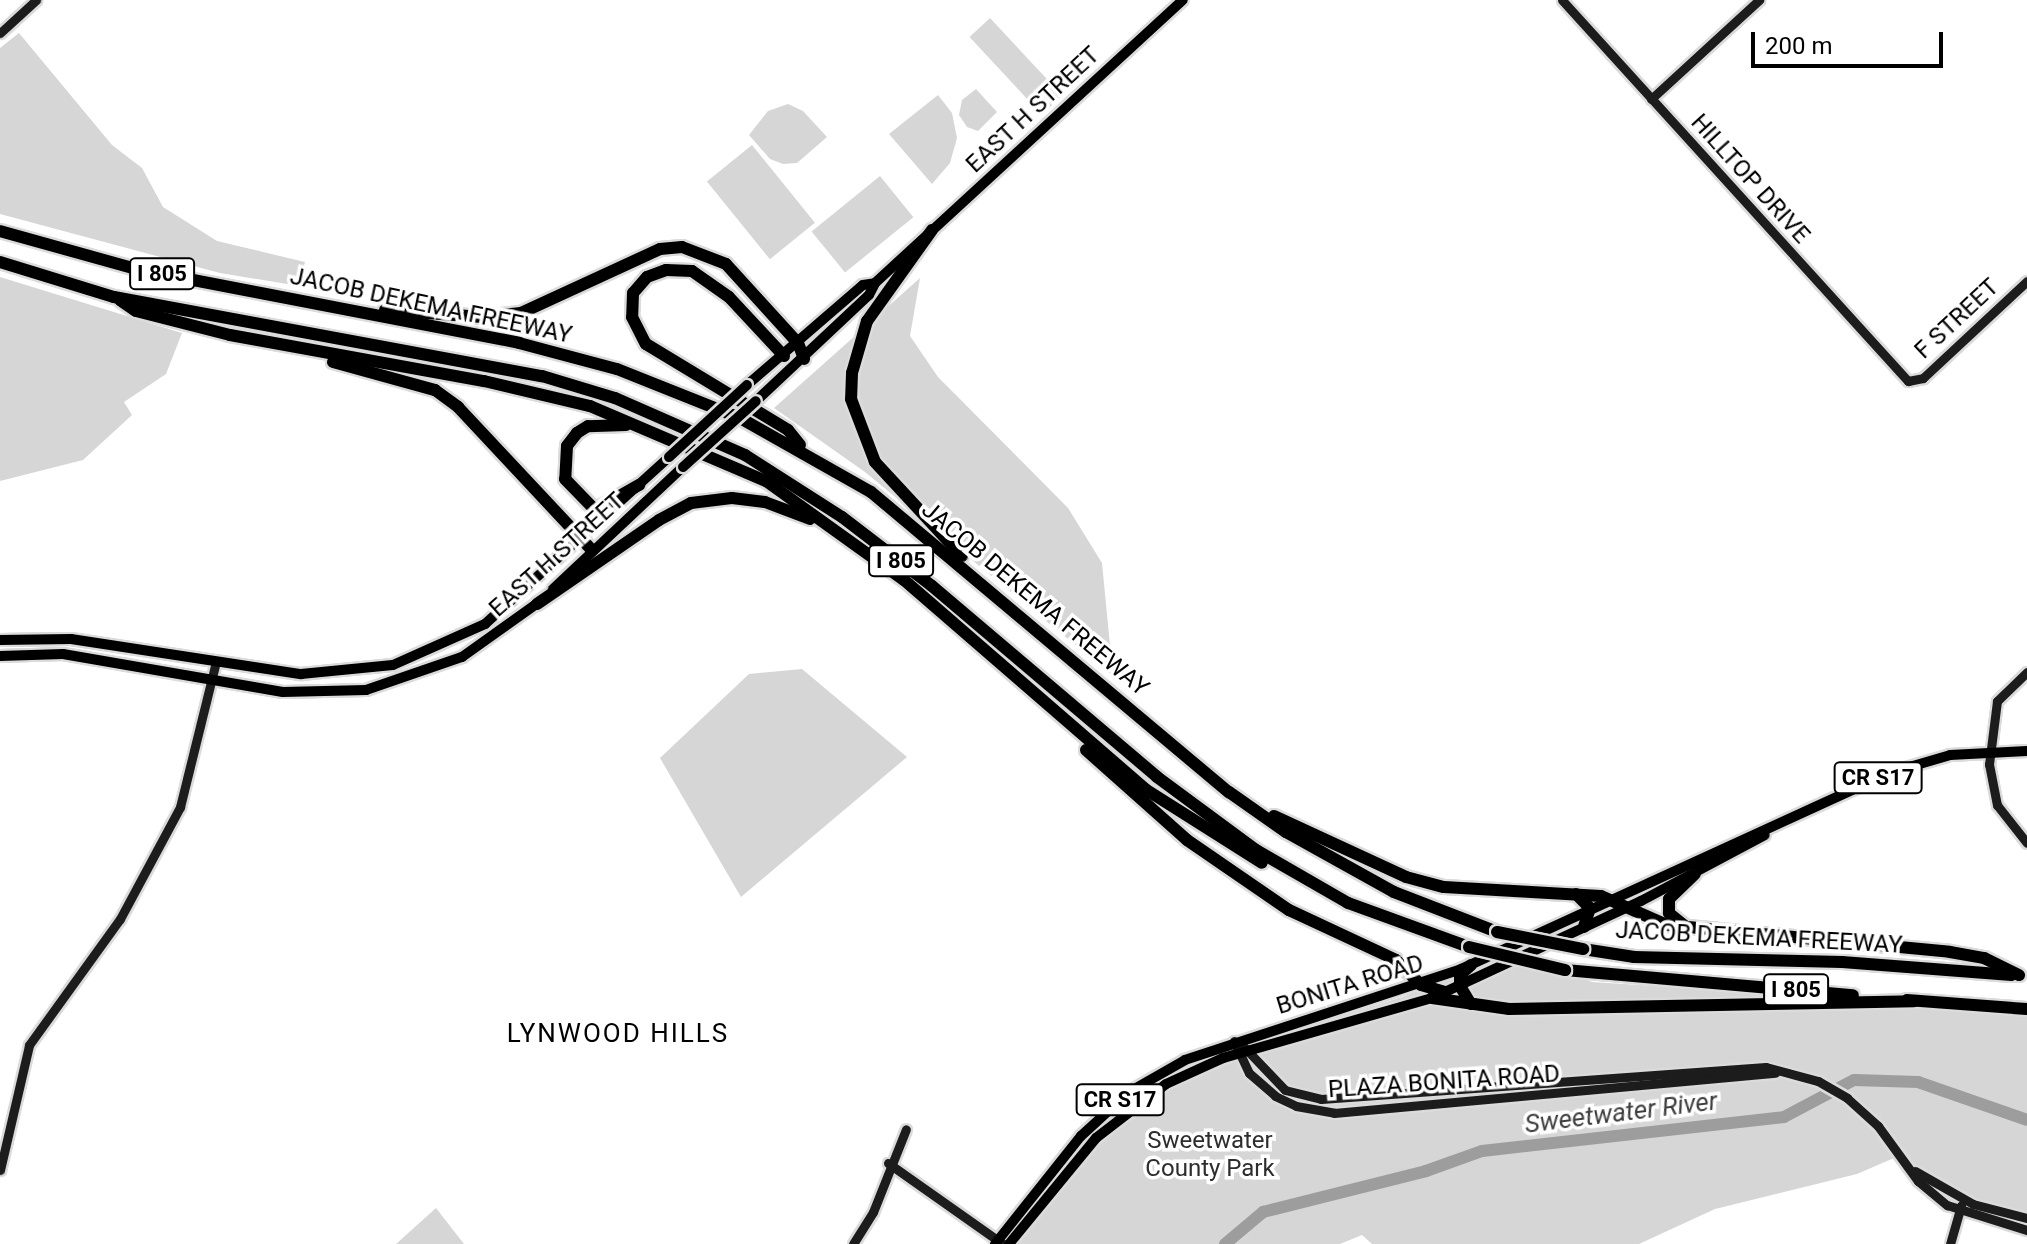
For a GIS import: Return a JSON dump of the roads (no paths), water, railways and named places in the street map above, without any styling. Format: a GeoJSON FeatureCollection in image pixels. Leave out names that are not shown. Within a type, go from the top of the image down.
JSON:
{"type":"FeatureCollection","features":[{"type":"Feature","properties":{"kind":"highway"},"geometry":{"type":"LineString","coordinates":[[932,230],[867,321],[852,373],[851,399],[875,462],[1006,602]]}},
{"type":"Feature","properties":{"kind":"highway","name":"JACOB DEKEMA FREEWAY"},"geometry":{"type":"LineString","coordinates":[[0,231],[136,269],[326,305],[617,369],[740,418],[806,452],[871,492],[1229,792],[1338,863],[1394,892],[1497,932],[1634,957],[1842,962],[2023,976]]}},
{"type":"Feature","properties":{"kind":"highway"},"geometry":{"type":"LineString","coordinates":[[326,305],[483,317],[521,313],[660,249],[682,247],[726,264],[798,343],[804,359]]}},
{"type":"Feature","properties":{"kind":"highway","name":"JACOB DEKEMA FREEWAY"},"geometry":{"type":"LineString","coordinates":[[0,262],[114,297],[542,376],[615,398],[745,455],[842,517],[932,586],[1184,799],[1256,850],[1348,903],[1469,947],[1565,970],[2027,1009]]}},
{"type":"Feature","properties":{"kind":"highway"},"geometry":{"type":"LineString","coordinates":[[784,356],[729,297],[692,271],[666,270],[647,277],[633,293],[632,317],[646,344],[788,430],[806,452]]}},
{"type":"Feature","properties":{"kind":"highway"},"geometry":{"type":"LineString","coordinates":[[114,297],[136,311],[316,354],[435,390],[481,427],[592,550]]}},
{"type":"Feature","properties":{"kind":"highway"},"geometry":{"type":"LineString","coordinates":[[316,354],[512,387],[590,406],[679,441],[766,481],[878,560],[1145,789],[1279,872],[1348,903]]}},
{"type":"Feature","properties":{"kind":"highway"},"geometry":{"type":"LineString","coordinates":[[639,485],[604,507],[588,507],[565,479],[567,446],[588,426],[622,423],[679,441]]}},
{"type":"Feature","properties":{"kind":"highway"},"geometry":{"type":"LineString","coordinates":[[537,604],[659,520],[705,502],[732,498],[783,506],[878,560]]}},
{"type":"Feature","properties":{"kind":"highway"},"geometry":{"type":"LineString","coordinates":[[1062,720],[1078,743],[1187,840],[1304,919],[1396,960],[1421,985],[1446,992]]}},
{"type":"Feature","properties":{"kind":"highway"},"geometry":{"type":"LineString","coordinates":[[1229,792],[1406,877],[1480,891],[1573,893],[1610,898],[1667,925],[1688,928],[1950,952],[1984,958],[2023,976]]}},
{"type":"Feature","properties":{"kind":"highway"},"geometry":{"type":"LineString","coordinates":[[1688,928],[1669,913],[1668,901],[1695,874]]}},
{"type":"Feature","properties":{"kind":"highway"},"geometry":{"type":"LineString","coordinates":[[1573,893],[1590,908],[1584,927]]}},
{"type":"Feature","properties":{"kind":"highway"},"geometry":{"type":"LineString","coordinates":[[1471,965],[1460,975],[1460,986],[1471,1004]]}},
{"type":"Feature","properties":{"kind":"highway"},"geometry":{"type":"LineString","coordinates":[[1432,998],[1509,1009],[1914,1001]]}},
{"type":"Feature","properties":{"kind":"main road"},"geometry":{"type":"LineString","coordinates":[[0,33],[36,0]]}},
{"type":"Feature","properties":{"kind":"main road","name":"EAST H STREET"},"geometry":{"type":"LineString","coordinates":[[0,656],[63,654],[283,692],[366,690],[462,657],[537,604],[592,550],[804,359],[875,283],[1183,0]]}},
{"type":"Feature","properties":{"kind":"main road","name":"HILLTOP DRIVE"},"geometry":{"type":"LineString","coordinates":[[1562,0],[1912,382]]}},
{"type":"Feature","properties":{"kind":"main road"},"geometry":{"type":"LineString","coordinates":[[1651,99],[1759,0]]}},
{"type":"Feature","properties":{"kind":"main road","name":"F STREET"},"geometry":{"type":"LineString","coordinates":[[1912,382],[1923,378],[2027,281]]}},
{"type":"Feature","properties":{"kind":"main road","name":"EAST H STREET"},"geometry":{"type":"LineString","coordinates":[[0,640],[71,639],[299,673],[344,673],[415,658],[485,624],[582,540],[747,385],[863,285],[875,283]]}},
{"type":"Feature","properties":{"kind":"main road"},"geometry":{"type":"LineString","coordinates":[[0,1170],[29,1045],[151,868],[180,807],[216,661]]}},
{"type":"Feature","properties":{"kind":"main road"},"geometry":{"type":"LineString","coordinates":[[2027,672],[1997,701],[1991,751],[1997,805],[2027,843]]}},
{"type":"Feature","properties":{"kind":"main road","name":"CR S17"},"geometry":{"type":"LineString","coordinates":[[1991,751],[2027,751]]}},
{"type":"Feature","properties":{"kind":"main road","name":"BONITA ROAD"},"geometry":{"type":"LineString","coordinates":[[1001,1243],[1049,1173],[1107,1111],[1152,1077],[1234,1041],[1421,985],[1471,965],[1740,837],[1767,832],[1909,766],[1991,751]]}},
{"type":"Feature","properties":{"kind":"main road","name":"BONITA ROAD"},"geometry":{"type":"LineString","coordinates":[[1001,1243],[1119,1117],[1166,1084],[1244,1053],[1432,998],[1753,846],[1767,832]]}},
{"type":"Feature","properties":{"kind":"main road","name":"PLAZA BONITA ROAD"},"geometry":{"type":"LineString","coordinates":[[1234,1041],[1244,1053],[1249,1073],[1275,1096],[1296,1106],[1334,1113],[1775,1073],[1833,1089],[1878,1126],[1915,1171],[1965,1200],[2027,1218]]}},
{"type":"Feature","properties":{"kind":"main road"},"geometry":{"type":"LineString","coordinates":[[853,1244],[878,1200],[888,1163],[906,1129]]}},
{"type":"Feature","properties":{"kind":"main road"},"geometry":{"type":"LineString","coordinates":[[888,1163],[1001,1243]]}},
{"type":"Feature","properties":{"kind":"main road","name":"PLAZA BONITA ROAD"},"geometry":{"type":"LineString","coordinates":[[1915,1171],[1918,1181],[1958,1211],[2027,1230]]}},
{"type":"Feature","properties":{"kind":"main road"},"geometry":{"type":"LineString","coordinates":[[1950,1244],[1958,1211],[1965,1200]]}},
{"type":"Feature","properties":{"kind":"waterway","name":"Sweetwater River"},"geometry":{"type":"LineString","coordinates":[[1225,1244],[1263,1212],[1426,1171],[1482,1151],[1784,1117],[1854,1080],[1918,1082],[2027,1120]]}},
{"type":"Feature","properties":{"kind":"district","name":"LYNWOOD HILLS"},"geometry":{"type":"Point","coordinates":[618,1034]}},
{"type":"Feature","properties":{"kind":"park label","name":"Sweetwater County Park"},"geometry":{"type":"Point","coordinates":[1210,1155]}}]}
